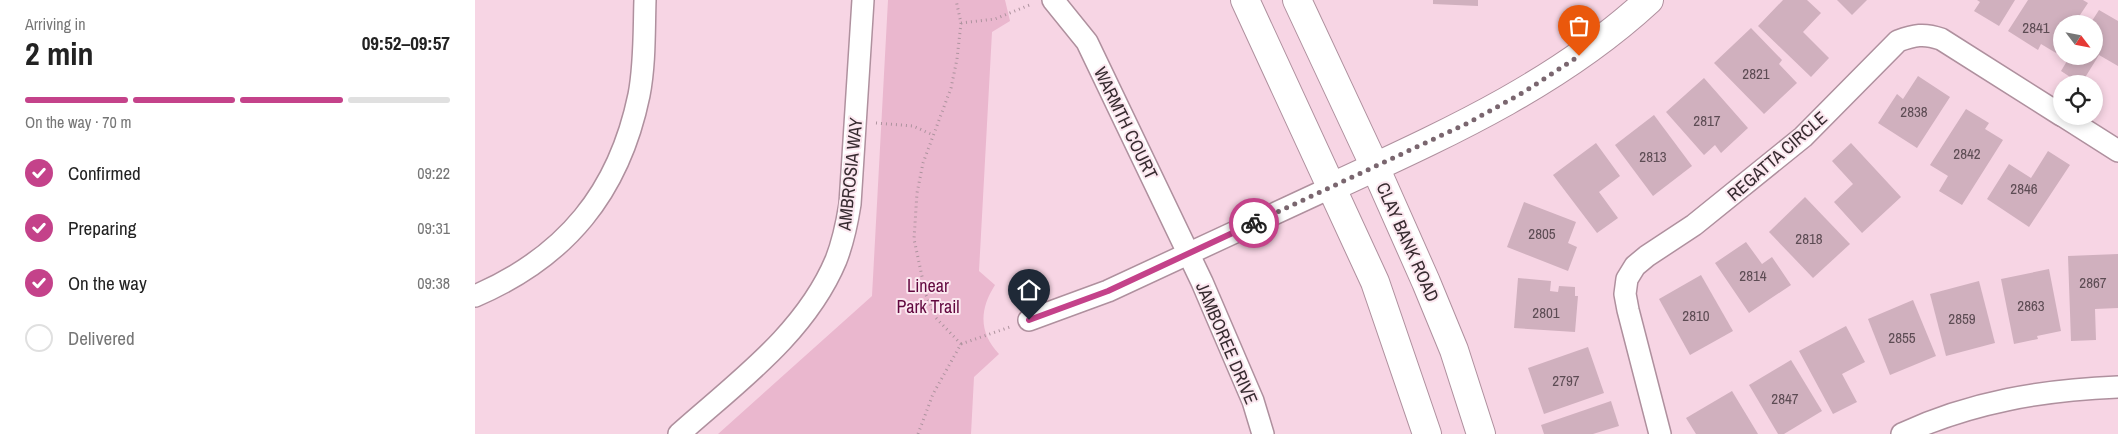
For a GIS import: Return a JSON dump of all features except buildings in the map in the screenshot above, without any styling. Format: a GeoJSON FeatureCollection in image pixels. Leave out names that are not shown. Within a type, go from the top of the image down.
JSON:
{"type":"FeatureCollection","features":[{"type":"Feature","properties":{"kind":"street"},"geometry":{"type":"LineString","coordinates":[[475,296],[510,280],[549,253],[573,231],[607,184],[621,158],[639,94],[643,63],[645,0]]}},
{"type":"Feature","properties":{"kind":"street","name":"AMBROSIA WAY"},"geometry":{"type":"LineString","coordinates":[[679,434],[784,339],[807,309],[828,276],[841,246],[850,204],[863,0]]}},
{"type":"Feature","properties":{"kind":"street"},"geometry":{"type":"LineString","coordinates":[[1245,0],[1375,282],[1427,434]]}},
{"type":"Feature","properties":{"kind":"street","name":"CLAY BANK ROAD"},"geometry":{"type":"LineString","coordinates":[[1297,0],[1426,282],[1454,350],[1481,434]]}},
{"type":"Feature","properties":{"kind":"street"},"geometry":{"type":"LineString","coordinates":[[1029,320],[1108,291],[1468,123],[1524,92],[1605,37],[1649,0]]}},
{"type":"Feature","properties":{"kind":"street","name":"WARMTH COURT"},"geometry":{"type":"LineString","coordinates":[[1044,2],[1087,42],[1188,253]]}},
{"type":"Feature","properties":{"kind":"street","name":"REGATTA CIRCLE"},"geometry":{"type":"LineString","coordinates":[[1660,434],[1625,294],[1627,280],[1635,266],[1694,225],[1803,137],[1898,41],[1914,35],[1928,34],[1941,39],[2053,110]]}},
{"type":"Feature","properties":{"kind":"street","name":"REGATTA CIRCLE"},"geometry":{"type":"LineString","coordinates":[[2077,125],[2118,150]]}},
{"type":"Feature","properties":{"kind":"street","name":"JAMBOREE DRIVE"},"geometry":{"type":"LineString","coordinates":[[1188,253],[1253,401],[1263,434]]}},
{"type":"Feature","properties":{"kind":"street"},"geometry":{"type":"LineString","coordinates":[[1902,434],[1929,422],[2023,395],[2073,389],[2118,387]]}},
{"type":"Feature","properties":{"kind":"path"},"geometry":{"type":"LineString","coordinates":[[956,0],[961,23],[951,88],[943,115],[933,135],[923,163],[917,193],[914,239],[922,280],[936,318],[961,344]]}},
{"type":"Feature","properties":{"kind":"path"},"geometry":{"type":"LineString","coordinates":[[961,23],[995,19],[1044,2]]}},
{"type":"Feature","properties":{"kind":"path"},"geometry":{"type":"LineString","coordinates":[[856,122],[913,126],[933,135]]}},
{"type":"Feature","properties":{"kind":"path"},"geometry":{"type":"LineString","coordinates":[[918,434],[933,394],[961,344],[1029,320]]}},
{"type":"Feature","properties":{"kind":"green space","name":"Linear Park Trail"},"geometry":{"type":"Polygon","coordinates":[[[888,0],[1005,0],[1010,21],[992,32],[979,271],[995,285],[986,303],[983,321],[988,338],[999,354],[974,377],[971,434],[718,434],[872,296],[888,0]]]}},
{"type":"Feature","properties":{"kind":"way so far"},"geometry":{"type":"LineString","coordinates":[[1254,223],[1468,123],[1524,92],[1579,56]]}},
{"type":"Feature","properties":{"kind":"route"},"geometry":{"type":"LineString","coordinates":[[1029,320],[1108,291],[1254,223]]}}]}
